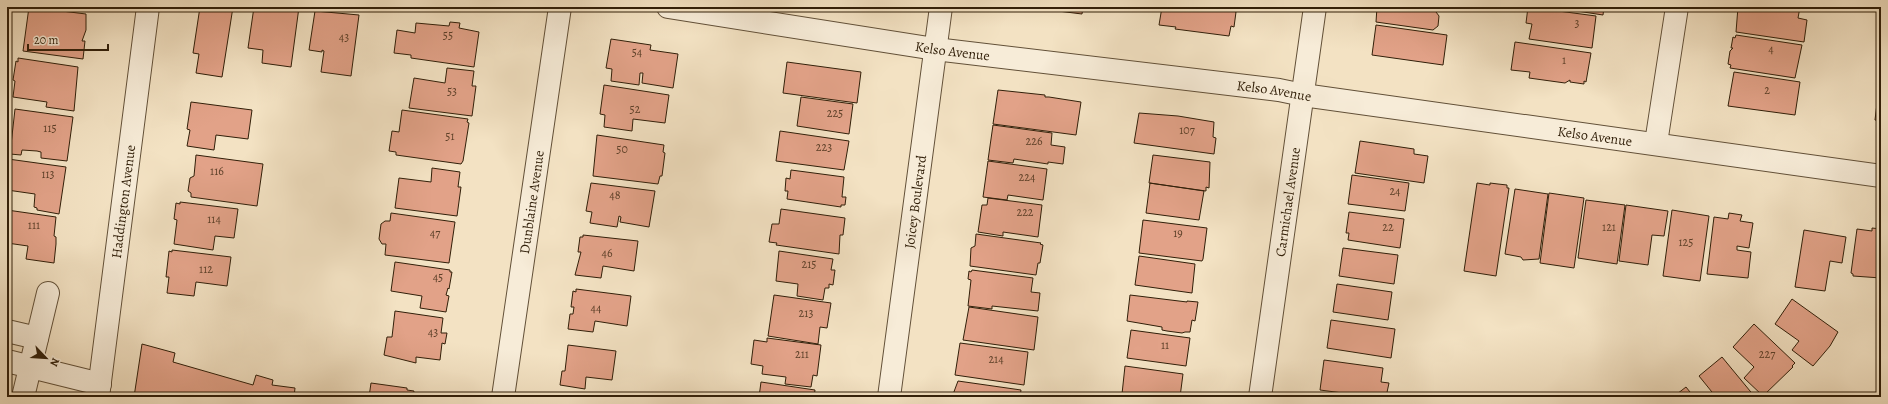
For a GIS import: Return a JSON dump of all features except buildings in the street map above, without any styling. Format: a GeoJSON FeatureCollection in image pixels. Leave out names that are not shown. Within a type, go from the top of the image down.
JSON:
{"type":"FeatureCollection","features":[{"type":"Feature","properties":{"kind":"street","name":"Haddington Avenue"},"geometry":{"type":"LineString","coordinates":[[99,391],[148,7]]}},
{"type":"Feature","properties":{"kind":"street","name":"Dunblaine Avenue"},"geometry":{"type":"LineString","coordinates":[[503,397],[560,7]]}},
{"type":"Feature","properties":{"kind":"street","name":"Kelso Avenue"},"geometry":{"type":"LineString","coordinates":[[668,7],[936,49],[1279,90],[1303,95],[1656,143],[1881,176]]}},
{"type":"Feature","properties":{"kind":"street","name":"Joicey Boulevard"},"geometry":{"type":"LineString","coordinates":[[889,397],[941,7]]}},
{"type":"Feature","properties":{"kind":"street","name":"Carmichael Avenue"},"geometry":{"type":"LineString","coordinates":[[1260,397],[1315,7]]}},
{"type":"Feature","properties":{"kind":"street"},"geometry":{"type":"LineString","coordinates":[[1656,143],[1677,7]]}},
{"type":"Feature","properties":{"kind":"street"},"geometry":{"type":"LineString","coordinates":[[23,397],[48,293]]}},
{"type":"Feature","properties":{"kind":"street"},"geometry":{"type":"LineString","coordinates":[[7,331],[37,338]]}},
{"type":"Feature","properties":{"kind":"street"},"geometry":{"type":"LineString","coordinates":[[7,362],[99,391]]}}]}
